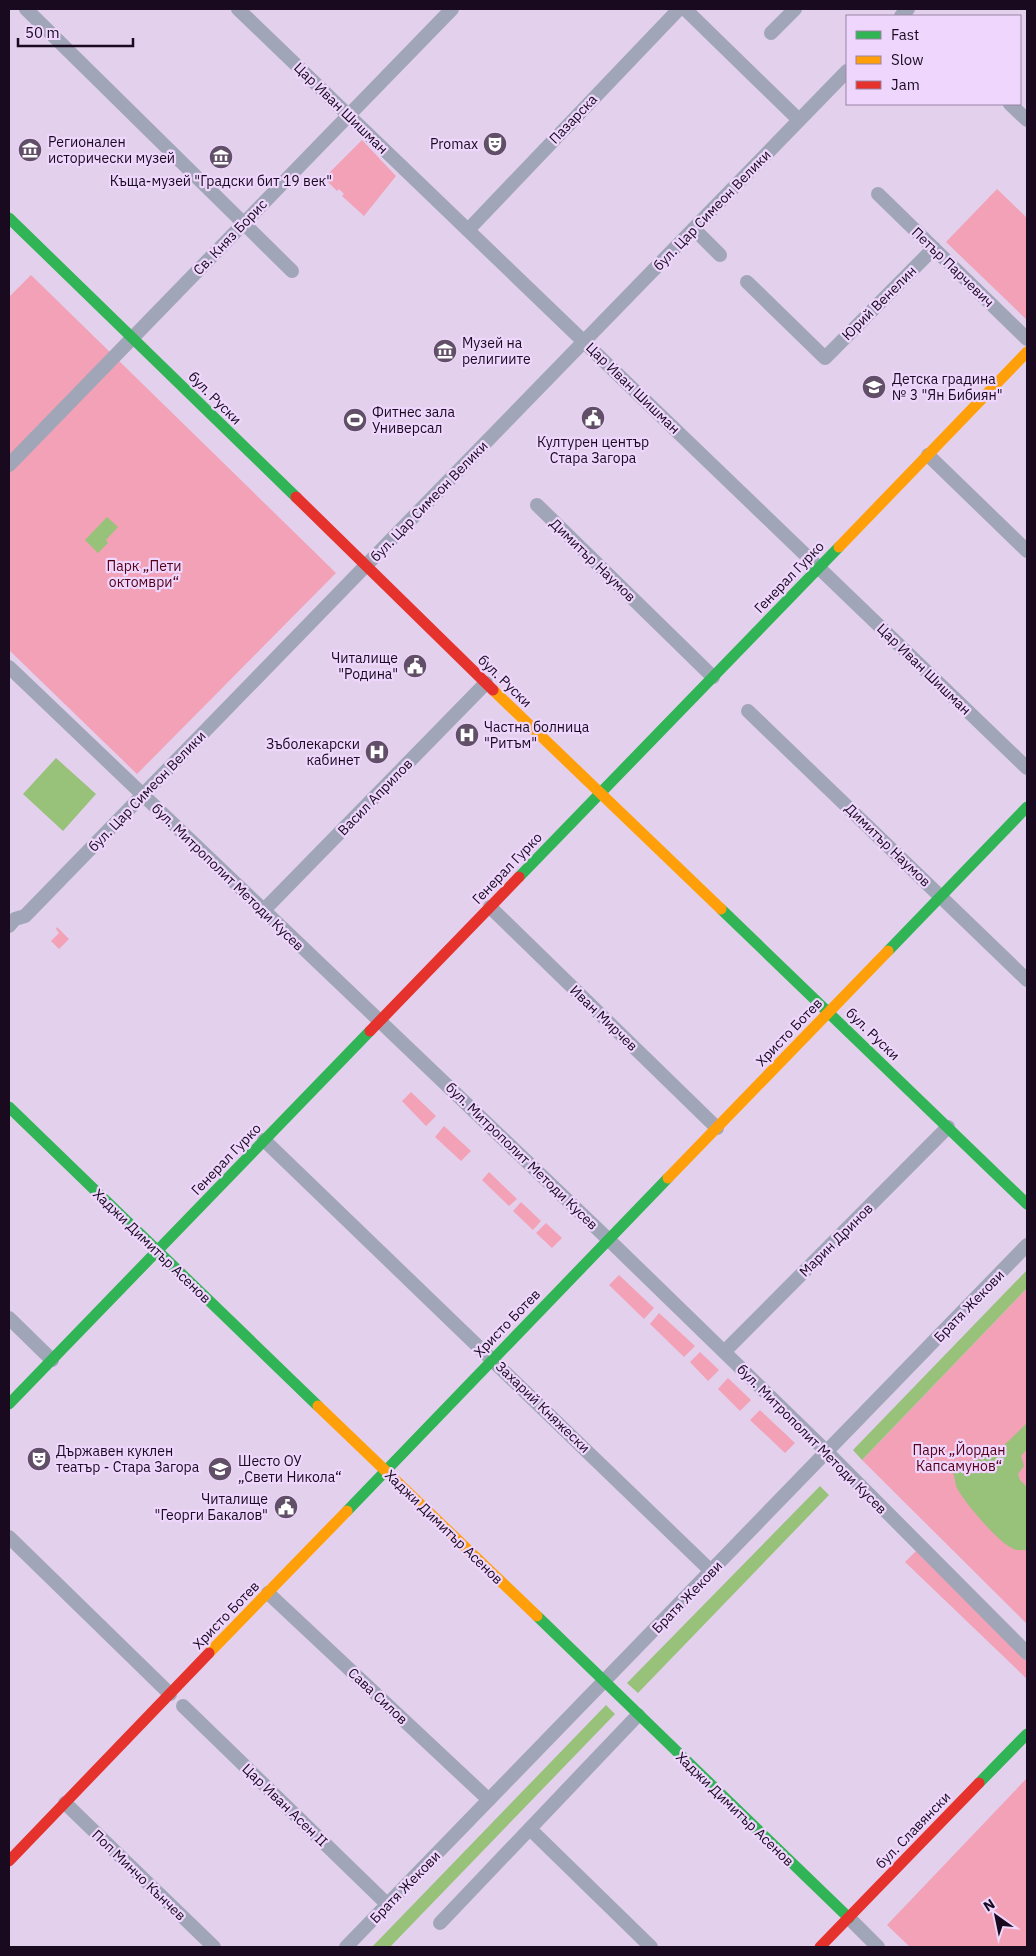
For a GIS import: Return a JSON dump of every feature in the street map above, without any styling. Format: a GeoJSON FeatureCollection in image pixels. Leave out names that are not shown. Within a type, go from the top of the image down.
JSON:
{"type":"FeatureCollection","features":[{"type":"Feature","properties":{"kind":"street"},"geometry":{"type":"LineString","coordinates":[[26,9],[292,271]]}},
{"type":"Feature","properties":{"kind":"street","name":"Цар Иван Шишман"},"geometry":{"type":"LineString","coordinates":[[238,9],[1027,768]]}},
{"type":"Feature","properties":{"kind":"street","name":"Св. Княз Борис"},"geometry":{"type":"LineString","coordinates":[[9,465],[452,9]]}},
{"type":"Feature","properties":{"kind":"street","name":"Пазарска"},"geometry":{"type":"LineString","coordinates":[[468,230],[679,9]]}},
{"type":"Feature","properties":{"kind":"street"},"geometry":{"type":"LineString","coordinates":[[685,9],[799,120]]}},
{"type":"Feature","properties":{"kind":"street"},"geometry":{"type":"LineString","coordinates":[[771,33],[795,9]]}},
{"type":"Feature","properties":{"kind":"street","name":"бул. Цар Симеон Велики"},"geometry":{"type":"LineString","coordinates":[[9,926],[15,919],[25,916],[846,72]]}},
{"type":"Feature","properties":{"kind":"street"},"geometry":{"type":"LineString","coordinates":[[1011,105],[1027,120]]}},
{"type":"Feature","properties":{"kind":"street","name":"Петър Парчевич"},"geometry":{"type":"LineString","coordinates":[[878,194],[1027,339]]}},
{"type":"Feature","properties":{"kind":"street","name":"бул. Руски"},"geometry":{"type":"LineString","coordinates":[[9,218],[365,566],[602,792],[1027,1204]]}},
{"type":"Feature","properties":{"kind":"street"},"geometry":{"type":"LineString","coordinates":[[694,229],[720,255]]}},
{"type":"Feature","properties":{"kind":"street","name":"Юрий Венелин"},"geometry":{"type":"LineString","coordinates":[[747,282],[825,358],[934,248]]}},
{"type":"Feature","properties":{"kind":"street","name":"Генерал Гурко"},"geometry":{"type":"LineString","coordinates":[[9,1404],[1027,352]]}},
{"type":"Feature","properties":{"kind":"street"},"geometry":{"type":"LineString","coordinates":[[928,455],[1027,551]]}},
{"type":"Feature","properties":{"kind":"street","name":"Димитър Наумов"},"geometry":{"type":"LineString","coordinates":[[537,505],[713,677]]}},
{"type":"Feature","properties":{"kind":"street","name":"бул. Митрополит Методи Кусев"},"geometry":{"type":"LineString","coordinates":[[9,667],[609,1240],[827,1452],[1027,1653]]}},
{"type":"Feature","properties":{"kind":"street","name":"Васил Априлов"},"geometry":{"type":"LineString","coordinates":[[263,911],[486,683]]}},
{"type":"Feature","properties":{"kind":"street","name":"Димитър Наумов"},"geometry":{"type":"LineString","coordinates":[[748,711],[1027,980]]}},
{"type":"Feature","properties":{"kind":"street","name":"Христо Ботев"},"geometry":{"type":"LineString","coordinates":[[9,1861],[1027,807]]}},
{"type":"Feature","properties":{"kind":"street","name":"Иван Мирчев"},"geometry":{"type":"LineString","coordinates":[[490,907],[717,1128]]}},
{"type":"Feature","properties":{"kind":"street","name":"Хаджи Димитър Асенов"},"geometry":{"type":"LineString","coordinates":[[9,1108],[878,1947]]}},
{"type":"Feature","properties":{"kind":"street","name":"Марин Дринов"},"geometry":{"type":"LineString","coordinates":[[724,1352],[948,1127]]}},
{"type":"Feature","properties":{"kind":"street","name":"Захарий Княжески"},"geometry":{"type":"LineString","coordinates":[[264,1140],[712,1572]]}},
{"type":"Feature","properties":{"kind":"street","name":"Братя Жекови"},"geometry":{"type":"LineString","coordinates":[[346,1947],[712,1572],[1027,1245]]}},
{"type":"Feature","properties":{"kind":"street"},"geometry":{"type":"LineString","coordinates":[[9,1318],[52,1360]]}},
{"type":"Feature","properties":{"kind":"street"},"geometry":{"type":"LineString","coordinates":[[9,1537],[170,1694]]}},
{"type":"Feature","properties":{"kind":"street","name":"Сава Силов"},"geometry":{"type":"LineString","coordinates":[[268,1592],[489,1800]]}},
{"type":"Feature","properties":{"kind":"street","name":"Цар Иван Асен II"},"geometry":{"type":"LineString","coordinates":[[183,1706],[388,1905]]}},
{"type":"Feature","properties":{"kind":"street"},"geometry":{"type":"LineString","coordinates":[[440,1923],[638,1715]]}},
{"type":"Feature","properties":{"kind":"street","name":"бул. Славянски"},"geometry":{"type":"LineString","coordinates":[[820,1947],[1027,1734]]}},
{"type":"Feature","properties":{"kind":"street","name":"Поп Минчо Кънчев"},"geometry":{"type":"LineString","coordinates":[[65,1803],[214,1947]]}},
{"type":"Feature","properties":{"kind":"street"},"geometry":{"type":"LineString","coordinates":[[530,1829],[651,1947]]}},
{"type":"Feature","properties":{"kind":"green space"},"geometry":{"type":"Polygon","coordinates":[[[362,140],[396,176],[364,216],[342,196],[344,194],[339,189],[337,191],[324,178],[362,140]]]}},
{"type":"Feature","properties":{"kind":"green space"},"geometry":{"type":"Polygon","coordinates":[[[997,189],[1027,218],[1027,320],[946,242],[997,189]]]}},
{"type":"Feature","properties":{"kind":"green space","name":"Парк „Пети октомври“"},"geometry":{"type":"Polygon","coordinates":[[[31,275],[336,573],[137,774],[9,650],[9,297],[31,275]]]}},
{"type":"Feature","properties":{"kind":"green space"},"geometry":{"type":"Polygon","coordinates":[[[57,927],[69,939],[59,949],[51,941],[59,933],[56,929],[57,927]]]}},
{"type":"Feature","properties":{"kind":"green space"},"geometry":{"type":"Polygon","coordinates":[[[411,1092],[436,1116],[426,1126],[402,1101],[411,1092]]]}},
{"type":"Feature","properties":{"kind":"green space"},"geometry":{"type":"Polygon","coordinates":[[[444,1126],[471,1151],[461,1161],[435,1137],[444,1126]]]}},
{"type":"Feature","properties":{"kind":"green space"},"geometry":{"type":"Polygon","coordinates":[[[489,1172],[517,1199],[509,1206],[482,1180],[489,1172]]]}},
{"type":"Feature","properties":{"kind":"green space"},"geometry":{"type":"Polygon","coordinates":[[[521,1202],[541,1221],[533,1230],[513,1211],[521,1202]]]}},
{"type":"Feature","properties":{"kind":"green space"},"geometry":{"type":"Polygon","coordinates":[[[546,1223],[562,1238],[552,1248],[536,1233],[546,1223]]]}},
{"type":"Feature","properties":{"kind":"green space"},"geometry":{"type":"Polygon","coordinates":[[[619,1275],[654,1308],[644,1319],[609,1285],[619,1275]]]}},
{"type":"Feature","properties":{"kind":"green space","name":"Парк „Йордан Капсамунов“"},"geometry":{"type":"Polygon","coordinates":[[[1027,1288],[1027,1624],[862,1460],[1027,1288]]]}},
{"type":"Feature","properties":{"kind":"green space"},"geometry":{"type":"Polygon","coordinates":[[[659,1313],[695,1346],[684,1357],[650,1324],[659,1313]]]}},
{"type":"Feature","properties":{"kind":"green space"},"geometry":{"type":"Polygon","coordinates":[[[700,1352],[719,1370],[708,1381],[690,1362],[700,1352]]]}},
{"type":"Feature","properties":{"kind":"green space"},"geometry":{"type":"Polygon","coordinates":[[[728,1378],[751,1400],[740,1411],[718,1389],[728,1378]]]}},
{"type":"Feature","properties":{"kind":"green space"},"geometry":{"type":"Polygon","coordinates":[[[760,1410],[795,1443],[785,1453],[750,1420],[760,1410]]]}},
{"type":"Feature","properties":{"kind":"green space"},"geometry":{"type":"Polygon","coordinates":[[[916,1551],[1027,1657],[1027,1679],[905,1562],[916,1551]]]}},
{"type":"Feature","properties":{"kind":"green space"},"geometry":{"type":"Polygon","coordinates":[[[1027,1778],[1027,1947],[910,1947],[887,1925],[1027,1778]]]}},
{"type":"Feature","properties":{"kind":"shaded area"},"geometry":{"type":"Polygon","coordinates":[[[107,517],[118,527],[106,540],[108,543],[98,553],[85,540],[107,517]]]}},
{"type":"Feature","properties":{"kind":"shaded area"},"geometry":{"type":"Polygon","coordinates":[[[56,758],[96,794],[63,831],[23,794],[56,758]]]}},
{"type":"Feature","properties":{"kind":"shaded area"},"geometry":{"type":"Polygon","coordinates":[[[1027,1270],[1027,1288],[862,1460],[853,1450],[1027,1270]]]}},
{"type":"Feature","properties":{"kind":"shaded area"},"geometry":{"type":"Polygon","coordinates":[[[1027,1423],[1027,1449],[1021,1456],[1024,1466],[1018,1474],[1020,1480],[1027,1487],[1027,1550],[1019,1550],[1014,1549],[998,1538],[974,1512],[957,1488],[954,1474],[951,1470],[955,1462],[978,1460],[996,1452],[1027,1423]]]}},
{"type":"Feature","properties":{"kind":"shaded area"},"geometry":{"type":"Polygon","coordinates":[[[820,1486],[829,1495],[638,1693],[627,1683],[820,1486]]]}},
{"type":"Feature","properties":{"kind":"shaded area"},"geometry":{"type":"Polygon","coordinates":[[[606,1705],[615,1714],[390,1947],[372,1947],[606,1705]]]}},
{"type":"Feature","properties":{"kind":"traffic: fast"},"geometry":{"type":"LineString","coordinates":[[9,218],[296,497]]}},
{"type":"Feature","properties":{"kind":"traffic: fast"},"geometry":{"type":"LineString","coordinates":[[519,877],[839,547]]}},
{"type":"Feature","properties":{"kind":"traffic: fast"},"geometry":{"type":"LineString","coordinates":[[888,951],[1027,807]]}},
{"type":"Feature","properties":{"kind":"traffic: fast"},"geometry":{"type":"LineString","coordinates":[[721,909],[1027,1204]]}},
{"type":"Feature","properties":{"kind":"traffic: fast"},"geometry":{"type":"LineString","coordinates":[[9,1404],[370,1031]]}},
{"type":"Feature","properties":{"kind":"traffic: fast"},"geometry":{"type":"LineString","coordinates":[[9,1107],[318,1406]]}},
{"type":"Feature","properties":{"kind":"traffic: fast"},"geometry":{"type":"LineString","coordinates":[[347,1511],[668,1178]]}},
{"type":"Feature","properties":{"kind":"traffic: fast"},"geometry":{"type":"LineString","coordinates":[[537,1616],[849,1918]]}},
{"type":"Feature","properties":{"kind":"traffic: fast"},"geometry":{"type":"LineString","coordinates":[[979,1783],[1027,1734]]}},
{"type":"Feature","properties":{"kind":"traffic: slow"},"geometry":{"type":"LineString","coordinates":[[839,547],[1027,352]]}},
{"type":"Feature","properties":{"kind":"traffic: slow"},"geometry":{"type":"LineString","coordinates":[[493,690],[721,909]]}},
{"type":"Feature","properties":{"kind":"traffic: slow"},"geometry":{"type":"LineString","coordinates":[[668,1178],[888,951]]}},
{"type":"Feature","properties":{"kind":"traffic: slow"},"geometry":{"type":"LineString","coordinates":[[318,1406],[537,1616]]}},
{"type":"Feature","properties":{"kind":"traffic: slow"},"geometry":{"type":"LineString","coordinates":[[209,1653],[347,1511]]}},
{"type":"Feature","properties":{"kind":"traffic: jam"},"geometry":{"type":"LineString","coordinates":[[296,497],[493,690]]}},
{"type":"Feature","properties":{"kind":"traffic: jam"},"geometry":{"type":"LineString","coordinates":[[370,1031],[519,877]]}},
{"type":"Feature","properties":{"kind":"traffic: jam"},"geometry":{"type":"LineString","coordinates":[[9,1861],[209,1653]]}},
{"type":"Feature","properties":{"kind":"traffic: jam"},"geometry":{"type":"LineString","coordinates":[[820,1947],[979,1783]]}},
{"type":"Feature","properties":{"kind":"place","name":"Promax"},"geometry":{"type":"Point","coordinates":[495,144]}},
{"type":"Feature","properties":{"kind":"place","name":"Регионален исторически музей"},"geometry":{"type":"Point","coordinates":[30,150]}},
{"type":"Feature","properties":{"kind":"place","name":"Къща-музей \"Градски бит 19 век\""},"geometry":{"type":"Point","coordinates":[221,157]}},
{"type":"Feature","properties":{"kind":"place","name":"Музей на религиите"},"geometry":{"type":"Point","coordinates":[445,351]}},
{"type":"Feature","properties":{"kind":"place","name":"Детска градина № 3 \"Ян Бибиян\""},"geometry":{"type":"Point","coordinates":[874,387]}},
{"type":"Feature","properties":{"kind":"place","name":"Културен център Стара Загора"},"geometry":{"type":"Point","coordinates":[593,418]}},
{"type":"Feature","properties":{"kind":"place","name":"Фитнес зала Универсал"},"geometry":{"type":"Point","coordinates":[355,420]}},
{"type":"Feature","properties":{"kind":"place","name":"Читалище \"Родина\""},"geometry":{"type":"Point","coordinates":[415,666]}},
{"type":"Feature","properties":{"kind":"place","name":"Частна болница \"Ритъм\""},"geometry":{"type":"Point","coordinates":[467,735]}},
{"type":"Feature","properties":{"kind":"place","name":"Зъболекарски кабинет"},"geometry":{"type":"Point","coordinates":[377,752]}},
{"type":"Feature","properties":{"kind":"place","name":"Държавен куклен театър - Стара Загора"},"geometry":{"type":"Point","coordinates":[39,1459]}},
{"type":"Feature","properties":{"kind":"place","name":"Шесто ОУ „Свети Никола“"},"geometry":{"type":"Point","coordinates":[220,1469]}},
{"type":"Feature","properties":{"kind":"place","name":"Читалище \"Георги Бакалов\""},"geometry":{"type":"Point","coordinates":[286,1507]}}]}
